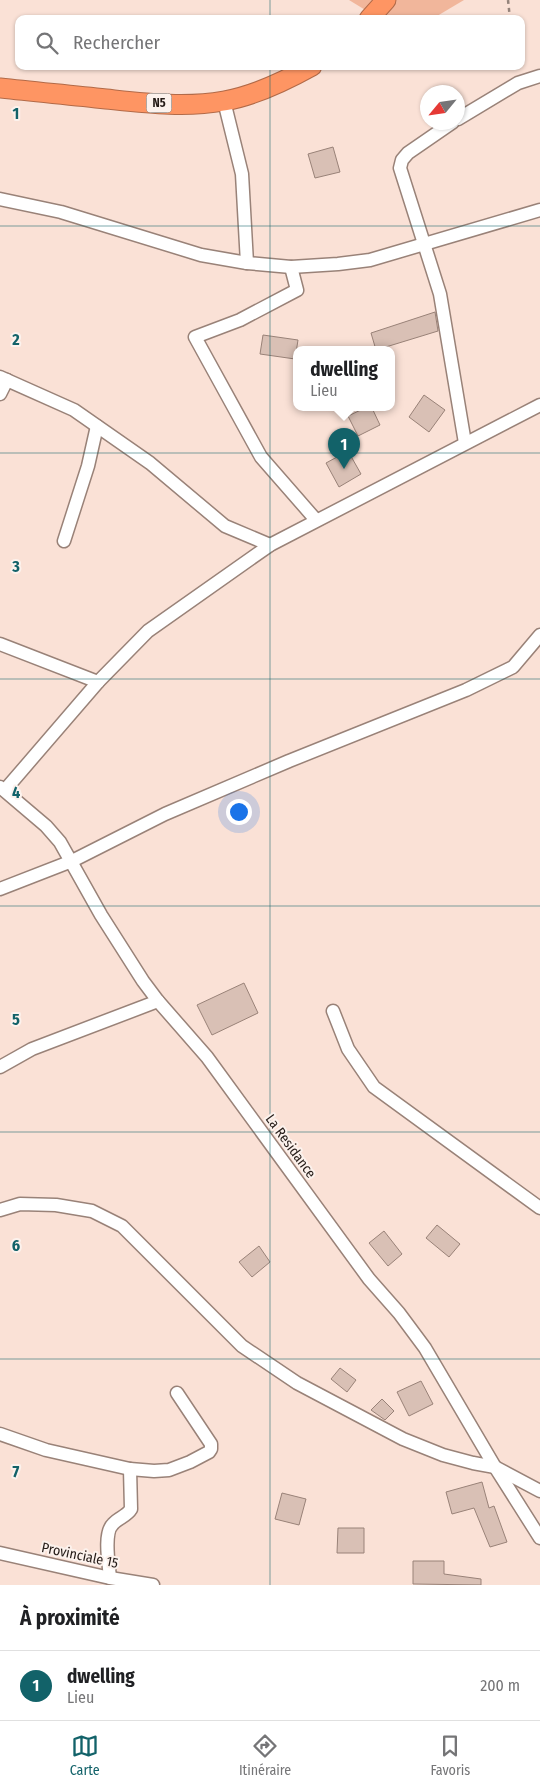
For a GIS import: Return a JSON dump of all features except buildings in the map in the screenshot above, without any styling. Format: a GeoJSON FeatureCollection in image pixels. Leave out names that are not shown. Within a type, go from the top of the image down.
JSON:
{"type":"FeatureCollection","features":[{"type":"Feature","properties":{"kind":"highway"},"geometry":{"type":"LineString","coordinates":[[373,15],[386,0]]}},
{"type":"Feature","properties":{"kind":"highway","name":"N5"},"geometry":{"type":"LineString","coordinates":[[0,88],[165,104],[195,104],[224,101],[269,87],[304,70]]}},
{"type":"Feature","properties":{"kind":"street"},"geometry":{"type":"LineString","coordinates":[[465,115],[518,83],[540,76]]}},
{"type":"Feature","properties":{"kind":"street"},"geometry":{"type":"LineString","coordinates":[[224,101],[242,174],[247,263]]}},
{"type":"Feature","properties":{"kind":"street"},"geometry":{"type":"LineString","coordinates":[[441,130],[408,153],[402,160],[400,168],[425,243],[444,313],[465,443]]}},
{"type":"Feature","properties":{"kind":"street"},"geometry":{"type":"LineString","coordinates":[[0,199],[61,212],[201,255],[247,263],[291,267],[361,261],[540,210]]}},
{"type":"Feature","properties":{"kind":"street"},"geometry":{"type":"LineString","coordinates":[[291,267],[297,290],[240,320],[195,337],[261,456],[316,520]]}},
{"type":"Feature","properties":{"kind":"street"},"geometry":{"type":"LineString","coordinates":[[0,394],[4,379],[74,410],[150,463],[225,526],[270,545]]}},
{"type":"Feature","properties":{"kind":"street"},"geometry":{"type":"LineString","coordinates":[[3,789],[98,682],[148,631],[270,545],[540,405]]}},
{"type":"Feature","properties":{"kind":"street"},"geometry":{"type":"LineString","coordinates":[[64,541],[88,466],[97,426]]}},
{"type":"Feature","properties":{"kind":"street"},"geometry":{"type":"LineString","coordinates":[[0,889],[72,861],[165,814],[289,761],[466,690],[513,667],[540,635]]}},
{"type":"Feature","properties":{"kind":"street"},"geometry":{"type":"LineString","coordinates":[[0,644],[98,682]]}},
{"type":"Feature","properties":{"kind":"street","name":"La Residance"},"geometry":{"type":"LineString","coordinates":[[3,789],[46,826],[60,842],[106,922],[158,1001],[206,1057],[369,1279],[399,1313],[425,1348],[495,1467],[540,1538]]}},
{"type":"Feature","properties":{"kind":"street"},"geometry":{"type":"LineString","coordinates":[[0,1068],[32,1049],[158,1001]]}},
{"type":"Feature","properties":{"kind":"street"},"geometry":{"type":"LineString","coordinates":[[333,1011],[348,1050],[374,1087],[540,1208]]}},
{"type":"Feature","properties":{"kind":"street"},"geometry":{"type":"LineString","coordinates":[[0,1210],[20,1204],[56,1205],[92,1211],[122,1226],[242,1346],[297,1384],[403,1439],[443,1455],[495,1467],[540,1491]]}},
{"type":"Feature","properties":{"kind":"street"},"geometry":{"type":"LineString","coordinates":[[0,1434],[46,1450],[130,1469],[169,1470],[196,1459],[212,1449],[209,1440],[177,1394]]}},
{"type":"Feature","properties":{"kind":"street"},"geometry":{"type":"LineString","coordinates":[[110,1578],[107,1536],[110,1527],[129,1513],[131,1509],[130,1469]]}},
{"type":"Feature","properties":{"kind":"street","name":"Provinciale 15"},"geometry":{"type":"LineString","coordinates":[[0,1553],[110,1578],[153,1585]]}},
{"type":"Feature","properties":{"kind":"path"},"geometry":{"type":"LineString","coordinates":[[508,0],[510,15]]}},
{"type":"Feature","properties":{"kind":"shaded area"},"geometry":{"type":"Polygon","coordinates":[[[349,0],[464,0],[439,15],[373,15],[349,0]]]}},
{"type":"Feature","properties":{"kind":"place","name":"dwelling"},"geometry":{"type":"Point","coordinates":[344,469]}}]}
